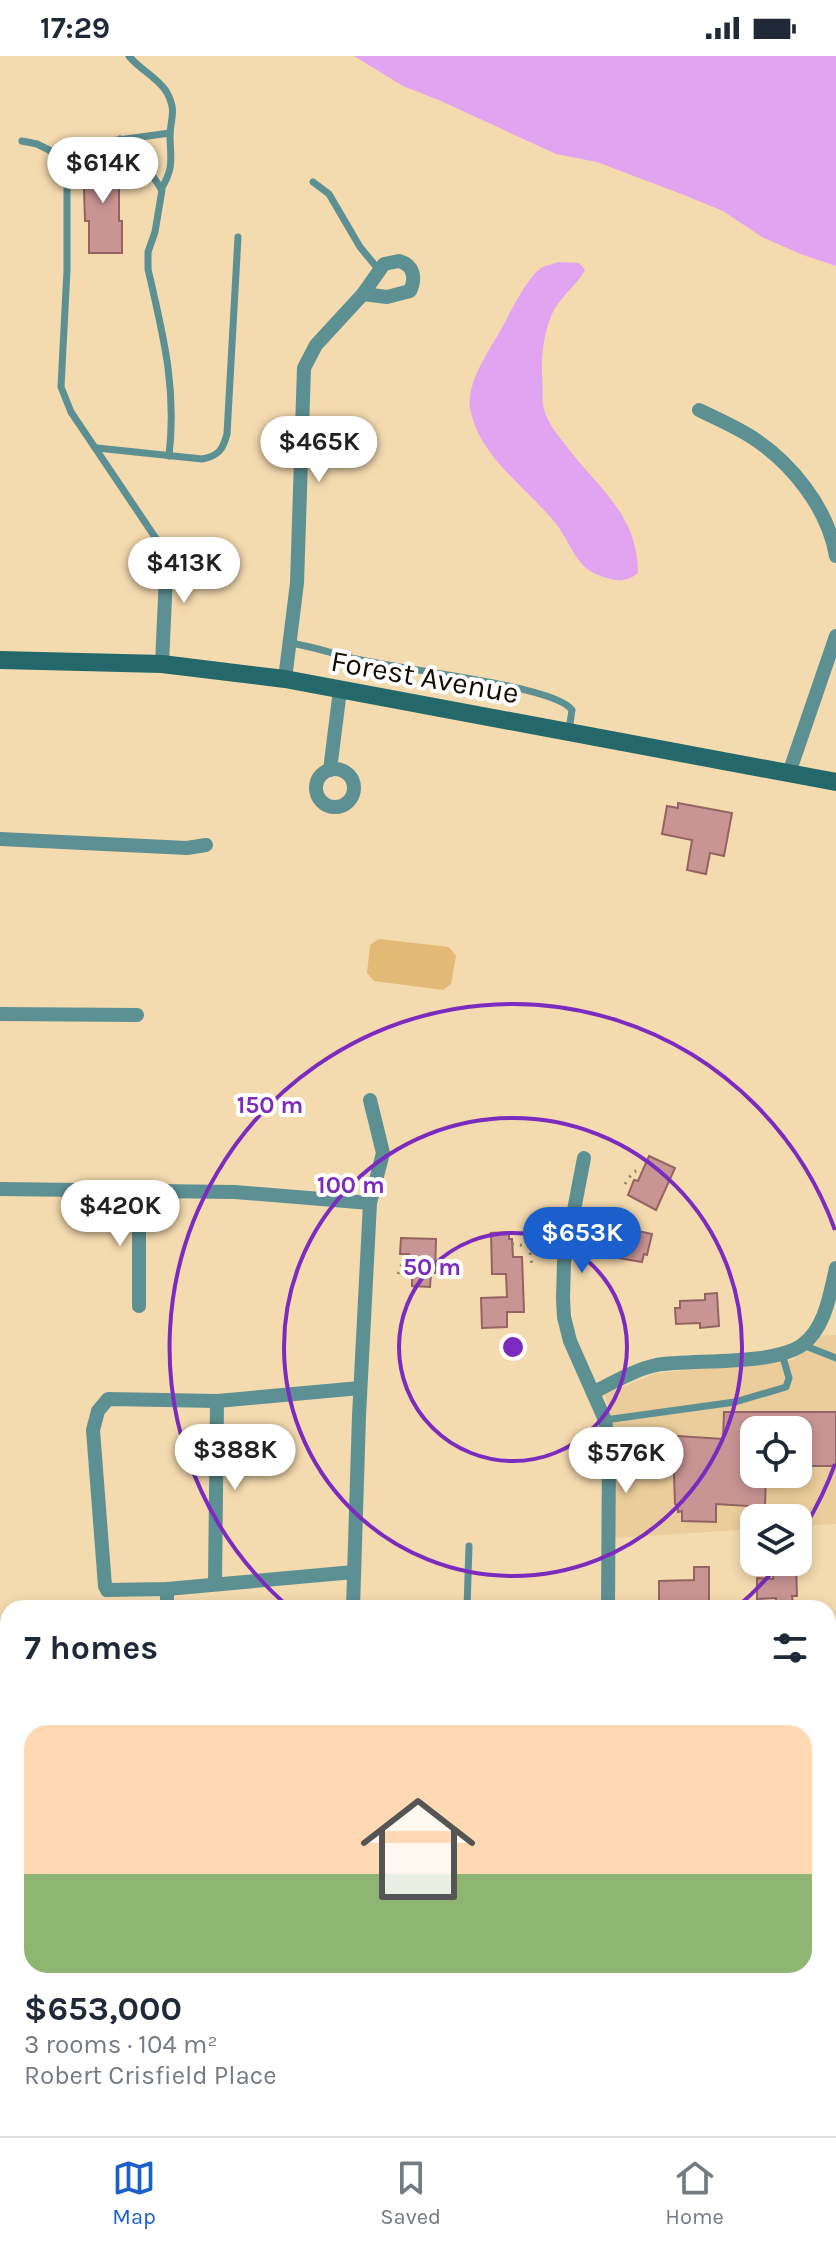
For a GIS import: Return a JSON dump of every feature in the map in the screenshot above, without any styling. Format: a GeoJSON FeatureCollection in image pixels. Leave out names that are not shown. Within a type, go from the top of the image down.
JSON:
{"type":"FeatureCollection","features":[{"type":"Feature","properties":{"kind":"street"},"geometry":{"type":"LineString","coordinates":[[285,679],[297,583],[304,368],[316,345],[363,294],[384,264],[404,262],[414,275],[410,291],[387,297],[363,294]]}},
{"type":"Feature","properties":{"kind":"street"},"geometry":{"type":"LineString","coordinates":[[699,410],[751,437],[778,458],[816,504],[836,556]]}},
{"type":"Feature","properties":{"kind":"street"},"geometry":{"type":"LineString","coordinates":[[162,664],[166,575],[163,549]]}},
{"type":"Feature","properties":{"kind":"street"},"geometry":{"type":"LineString","coordinates":[[789,773],[836,636]]}},
{"type":"Feature","properties":{"kind":"street","name":"Forest Avenue"},"geometry":{"type":"LineString","coordinates":[[0,660],[162,664],[285,679],[836,782]]}},
{"type":"Feature","properties":{"kind":"street"},"geometry":{"type":"LineString","coordinates":[[330,770],[340,690]]}},
{"type":"Feature","properties":{"kind":"street"},"geometry":{"type":"LineString","coordinates":[[0,839],[187,848],[206,845]]}},
{"type":"Feature","properties":{"kind":"street"},"geometry":{"type":"LineString","coordinates":[[0,1014],[137,1015]]}},
{"type":"Feature","properties":{"kind":"street"},"geometry":{"type":"LineString","coordinates":[[353,1600],[370,1203],[383,1153],[370,1100]]}},
{"type":"Feature","properties":{"kind":"street"},"geometry":{"type":"LineString","coordinates":[[584,1158],[564,1262],[563,1299],[570,1341],[605,1420],[609,1448],[608,1600]]}},
{"type":"Feature","properties":{"kind":"street"},"geometry":{"type":"LineString","coordinates":[[0,1189],[235,1192],[370,1203]]}},
{"type":"Feature","properties":{"kind":"street"},"geometry":{"type":"LineString","coordinates":[[139,1190],[139,1306]]}},
{"type":"Feature","properties":{"kind":"street"},"geometry":{"type":"LineString","coordinates":[[594,1392],[630,1373],[656,1365],[782,1354],[803,1345],[821,1324],[836,1268]]}},
{"type":"Feature","properties":{"kind":"street"},"geometry":{"type":"LineString","coordinates":[[354,1572],[167,1589],[107,1590],[93,1430],[94,1419],[108,1399],[217,1401],[360,1388]]}},
{"type":"Feature","properties":{"kind":"street"},"geometry":{"type":"LineString","coordinates":[[215,1583],[217,1401]]}},
{"type":"Feature","properties":{"kind":"street"},"geometry":{"type":"LineString","coordinates":[[167,1589],[167,1600]]}},
{"type":"Feature","properties":{"kind":"lane"},"geometry":{"type":"LineString","coordinates":[[129,56],[165,90],[174,116],[170,133],[173,142],[170,174],[161,189],[155,232],[148,252],[148,269],[171,374],[169,456]]}},
{"type":"Feature","properties":{"kind":"lane"},"geometry":{"type":"LineString","coordinates":[[55,153],[120,139],[170,133]]}},
{"type":"Feature","properties":{"kind":"lane"},"geometry":{"type":"LineString","coordinates":[[120,139],[144,163],[161,189]]}},
{"type":"Feature","properties":{"kind":"lane"},"geometry":{"type":"LineString","coordinates":[[22,141],[55,153],[67,177],[67,270],[61,387],[71,412],[163,549]]}},
{"type":"Feature","properties":{"kind":"lane"},"geometry":{"type":"LineString","coordinates":[[313,182],[329,194],[360,247],[379,270]]}},
{"type":"Feature","properties":{"kind":"lane"},"geometry":{"type":"LineString","coordinates":[[97,448],[202,459],[213,457],[223,449],[227,434],[238,237]]}},
{"type":"Feature","properties":{"kind":"lane"},"geometry":{"type":"LineString","coordinates":[[289,643],[319,647],[356,659],[538,692],[568,704],[572,710],[569,732]]}},
{"type":"Feature","properties":{"kind":"lane"},"geometry":{"type":"LineString","coordinates":[[803,1345],[836,1358]]}},
{"type":"Feature","properties":{"kind":"lane"},"geometry":{"type":"LineString","coordinates":[[605,1420],[735,1402],[773,1393],[786,1387],[789,1378],[782,1354]]}},
{"type":"Feature","properties":{"kind":"lane"},"geometry":{"type":"LineString","coordinates":[[467,1600],[469,1546]]}},
{"type":"Feature","properties":{"kind":"path"},"geometry":{"type":"LineString","coordinates":[[625,1184],[633,1172],[643,1169]]}},
{"type":"Feature","properties":{"kind":"path"},"geometry":{"type":"LineString","coordinates":[[512,1244],[529,1246],[532,1265]]}},
{"type":"Feature","properties":{"kind":"path"},"geometry":{"type":"LineString","coordinates":[[398,1274],[406,1254]]}},
{"type":"Feature","properties":{"kind":"shaded area"},"geometry":{"type":"Polygon","coordinates":[[[354,56],[836,56],[836,266],[762,237],[723,211],[684,195],[597,162],[556,154],[403,86],[354,56]]]}},
{"type":"Feature","properties":{"kind":"shaded area"},"geometry":{"type":"Polygon","coordinates":[[[559,262],[579,263],[585,270],[555,308],[547,329],[542,359],[543,405],[557,435],[623,517],[636,552],[638,573],[627,579],[606,578],[587,569],[576,557],[558,526],[493,456],[475,425],[470,408],[476,376],[521,294],[541,268],[559,262]]]}},
{"type":"Feature","properties":{"kind":"shaded area"},"geometry":{"type":"Polygon","coordinates":[[[379,939],[449,947],[456,956],[451,984],[443,990],[374,981],[367,973],[370,945],[379,939]]]}},
{"type":"Feature","properties":{"kind":"shaded area"},"geometry":{"type":"Polygon","coordinates":[[[836,1335],[836,1524],[812,1525],[812,1504],[740,1504],[740,1530],[615,1538],[615,1438],[605,1394],[657,1373],[793,1360],[819,1336],[836,1335]]]}},
{"type":"Feature","properties":{"kind":"building"},"geometry":{"type":"Polygon","coordinates":[[[83,156],[116,157],[122,253],[89,253],[83,156]]]}},
{"type":"Feature","properties":{"kind":"building"},"geometry":{"type":"Polygon","coordinates":[[[678,803],[732,813],[724,856],[710,853],[706,874],[687,870],[692,840],[662,834],[667,806],[678,808],[678,803]]]}},
{"type":"Feature","properties":{"kind":"building"},"geometry":{"type":"Polygon","coordinates":[[[649,1156],[675,1168],[656,1210],[628,1195],[649,1156]]]}},
{"type":"Feature","properties":{"kind":"building"},"geometry":{"type":"Polygon","coordinates":[[[624,1228],[652,1234],[642,1262],[601,1255],[605,1239],[620,1242],[624,1228]]]}},
{"type":"Feature","properties":{"kind":"building"},"geometry":{"type":"Polygon","coordinates":[[[509,1232],[513,1257],[522,1257],[524,1312],[507,1312],[507,1327],[482,1328],[481,1298],[507,1297],[506,1274],[492,1274],[491,1233],[509,1232]]]}},
{"type":"Feature","properties":{"kind":"building"},"geometry":{"type":"Polygon","coordinates":[[[401,1238],[436,1239],[435,1273],[431,1273],[430,1287],[412,1286],[412,1278],[408,1278],[409,1254],[400,1254],[401,1238]]]}},
{"type":"Feature","properties":{"kind":"building"},"geometry":{"type":"Polygon","coordinates":[[[717,1293],[719,1326],[700,1328],[700,1323],[676,1324],[675,1308],[680,1308],[680,1301],[705,1300],[705,1294],[717,1293]]]}},
{"type":"Feature","properties":{"kind":"building"},"geometry":{"type":"Polygon","coordinates":[[[724,1412],[836,1412],[836,1466],[812,1466],[812,1416],[740,1416],[740,1488],[766,1488],[765,1504],[716,1504],[716,1522],[682,1521],[682,1511],[678,1512],[675,1504],[673,1446],[678,1447],[678,1436],[723,1439],[724,1412]]]}},
{"type":"Feature","properties":{"kind":"building"},"geometry":{"type":"Polygon","coordinates":[[[694,1567],[709,1567],[709,1600],[659,1600],[659,1581],[694,1580],[694,1567]]]}},
{"type":"Feature","properties":{"kind":"building"},"geometry":{"type":"Polygon","coordinates":[[[773,1576],[796,1576],[797,1596],[792,1596],[792,1600],[757,1599],[757,1578],[773,1579],[773,1576]]]}}]}
